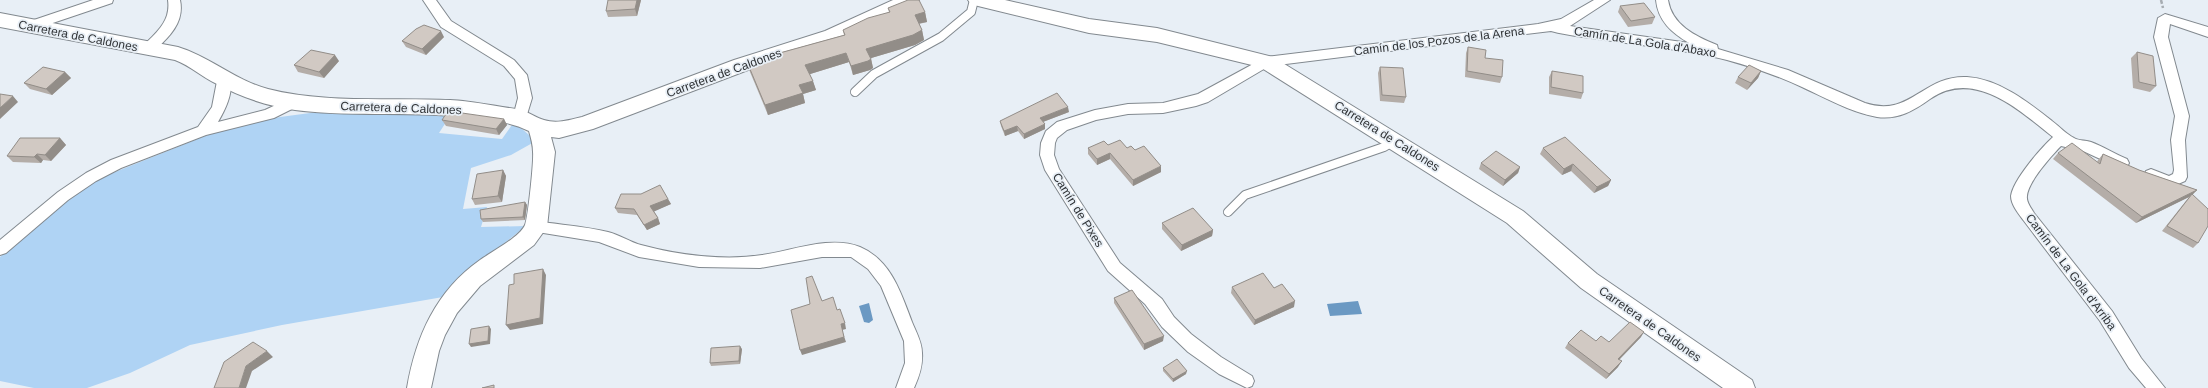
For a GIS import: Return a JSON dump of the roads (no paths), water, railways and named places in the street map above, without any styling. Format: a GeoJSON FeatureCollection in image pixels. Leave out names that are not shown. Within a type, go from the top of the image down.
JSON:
{"type":"FeatureCollection","features":[{"type":"Feature","properties":{"kind":"street"},"geometry":{"type":"LineString","coordinates":[[30,26],[108,0]]}},
{"type":"Feature","properties":{"kind":"street"},"geometry":{"type":"LineString","coordinates":[[148,49],[168,29],[175,16],[174,0]]}},
{"type":"Feature","properties":{"kind":"street"},"geometry":{"type":"LineString","coordinates":[[419,388],[424,358],[431,335],[450,304],[476,276],[530,236],[536,227],[544,152],[530,122],[522,78],[509,63],[446,24],[429,0]]}},
{"type":"Feature","properties":{"kind":"street","name":"Carretera de Caldones"},"geometry":{"type":"LineString","coordinates":[[0,20],[178,54],[197,61],[223,79],[262,95],[293,102],[319,105],[451,107],[530,122],[559,130],[586,124],[741,65],[832,36],[907,0]]}},
{"type":"Feature","properties":{"kind":"street","name":"Carretera de Caldones"},"geometry":{"type":"LineString","coordinates":[[978,0],[1089,26],[1157,35],[1266,62],[1395,141],[1514,217],[1589,281],[1743,388]]}},
{"type":"Feature","properties":{"kind":"street","name":"Camín de los Pozos de la Arena"},"geometry":{"type":"LineString","coordinates":[[1266,62],[1538,29],[1565,23],[1604,0]]}},
{"type":"Feature","properties":{"kind":"street","name":"Camín de La Gola d'Abaxo"},"geometry":{"type":"LineString","coordinates":[[1662,0],[1664,12],[1675,27],[1708,46],[1807,84],[1850,104],[1880,112],[1895,113],[1904,110],[1935,89],[1948,84],[1974,83],[2006,95],[2068,141]]}},
{"type":"Feature","properties":{"kind":"street"},"geometry":{"type":"LineString","coordinates":[[2068,141],[2086,146],[2169,182],[2180,177],[2181,170],[2178,140],[2182,116],[2161,37],[2165,18],[2208,32]]}},
{"type":"Feature","properties":{"kind":"street","name":"Camín de La Gola d'Abaxo"},"geometry":{"type":"LineString","coordinates":[[1551,26],[1739,59]]}},
{"type":"Feature","properties":{"kind":"street","name":"Camín de Pixes"},"geometry":{"type":"LineString","coordinates":[[1246,381],[1193,345],[1168,322],[1157,305],[1140,289],[1122,277],[1052,170],[1047,155],[1051,135],[1062,126],[1075,120],[1128,109],[1164,108],[1191,102],[1202,98],[1266,62]]}},
{"type":"Feature","properties":{"kind":"street"},"geometry":{"type":"LineString","coordinates":[[203,131],[213,120],[224,95],[223,79]]}},
{"type":"Feature","properties":{"kind":"street"},"geometry":{"type":"LineString","coordinates":[[0,249],[50,205],[91,177],[116,164],[203,131],[269,114],[293,102]]}},
{"type":"Feature","properties":{"kind":"street","name":"Camín de La Gola d'Arriba"},"geometry":{"type":"LineString","coordinates":[[2068,141],[2058,140],[2052,145],[2046,156],[2026,180],[2019,196],[2022,206],[2106,316],[2135,364],[2156,388]]}},
{"type":"Feature","properties":{"kind":"street"},"geometry":{"type":"LineString","coordinates":[[536,227],[608,238],[638,251],[657,255],[738,263],[772,260],[837,249],[847,249],[857,253],[870,261],[881,272],[890,286],[914,345],[912,374],[905,388]]}},
{"type":"Feature","properties":{"kind":"lane"},"geometry":{"type":"LineString","coordinates":[[855,92],[874,74],[941,37],[971,12],[974,0]]}},
{"type":"Feature","properties":{"kind":"lane"},"geometry":{"type":"LineString","coordinates":[[1228,212],[1245,195],[1384,147],[1395,141]]}}]}
